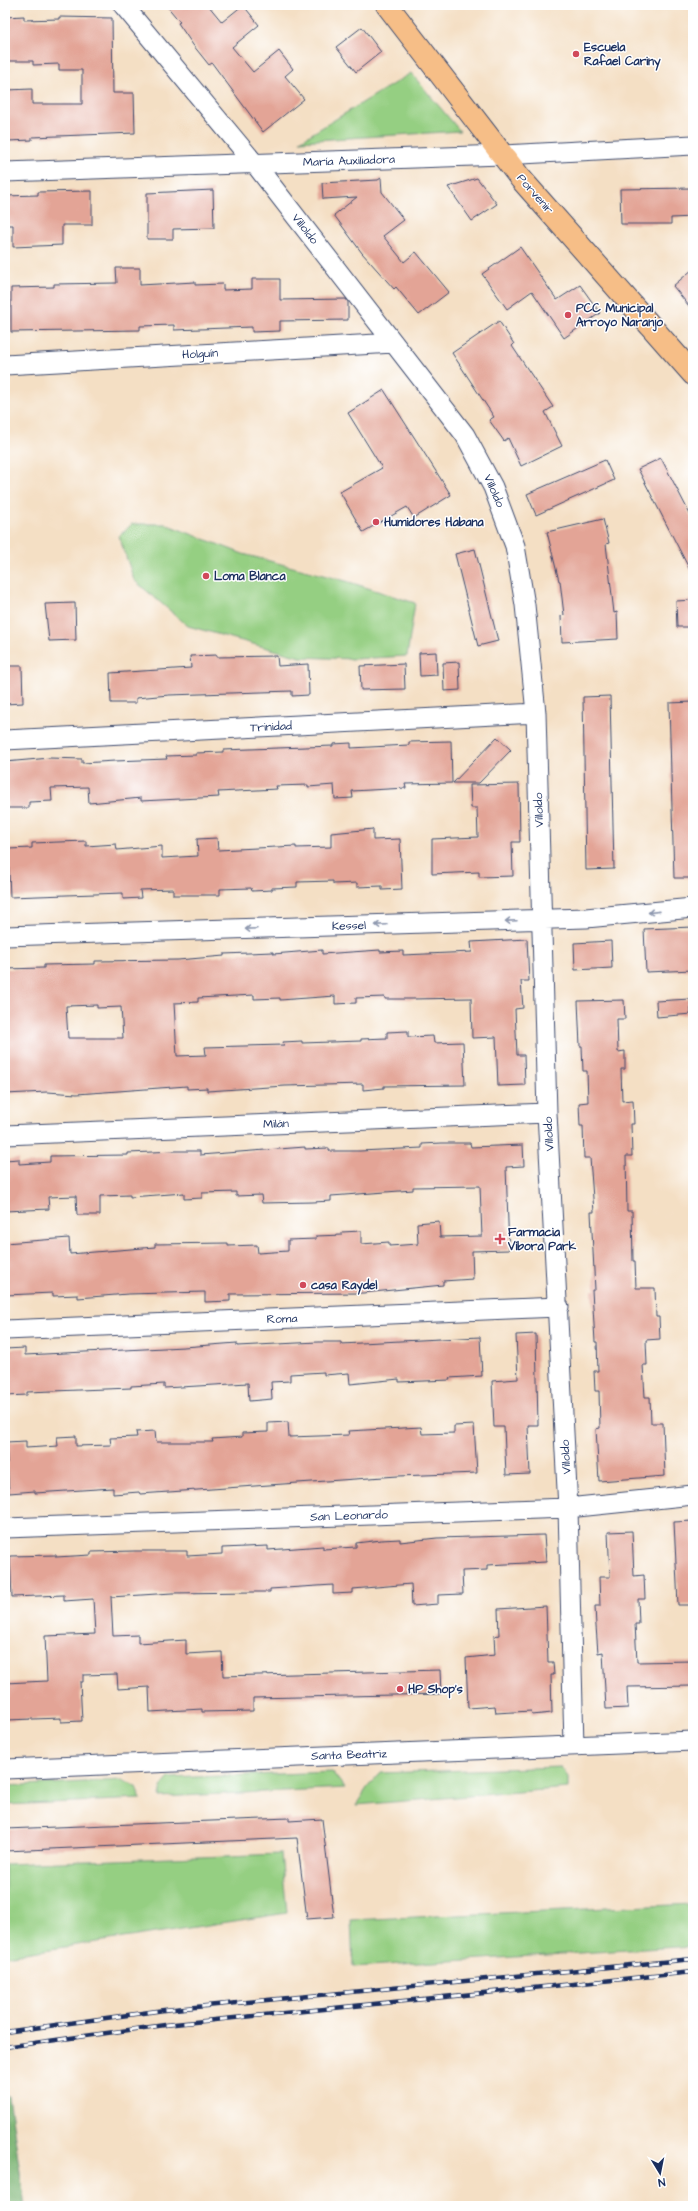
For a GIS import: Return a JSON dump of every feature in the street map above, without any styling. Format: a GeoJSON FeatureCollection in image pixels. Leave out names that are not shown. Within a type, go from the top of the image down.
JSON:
{"type":"FeatureCollection","features":[{"type":"Feature","properties":{"kind":"main road","name":"Porvenir"},"geometry":{"type":"LineString","coordinates":[[387,5],[521,179],[693,374]]}},
{"type":"Feature","properties":{"kind":"street","name":"Villoldo"},"geometry":{"type":"LineString","coordinates":[[123,5],[255,164],[465,435],[493,487],[516,546],[526,605],[536,713],[543,920],[547,1113],[559,1307],[568,1508],[574,1746]]}},
{"type":"Feature","properties":{"kind":"street","name":"María Auxiliadora"},"geometry":{"type":"LineString","coordinates":[[5,172],[502,155],[693,145]]}},
{"type":"Feature","properties":{"kind":"street","name":"Holguín"},"geometry":{"type":"LineString","coordinates":[[5,365],[394,342]]}},
{"type":"Feature","properties":{"kind":"street","name":"Trinidad"},"geometry":{"type":"LineString","coordinates":[[5,740],[536,713]]}},
{"type":"Feature","properties":{"kind":"street","name":"Kessel"},"geometry":{"type":"LineString","coordinates":[[5,936],[543,920],[628,915],[693,908]]}},
{"type":"Feature","properties":{"kind":"street","name":"Milán"},"geometry":{"type":"LineString","coordinates":[[5,1135],[547,1113]]}},
{"type":"Feature","properties":{"kind":"street","name":"Roma"},"geometry":{"type":"LineString","coordinates":[[5,1330],[559,1307]]}},
{"type":"Feature","properties":{"kind":"street","name":"San Leonardo"},"geometry":{"type":"LineString","coordinates":[[5,1528],[568,1508],[693,1495]]}},
{"type":"Feature","properties":{"kind":"street","name":"Santa Beatriz"},"geometry":{"type":"LineString","coordinates":[[5,1769],[693,1741]]}},
{"type":"Feature","properties":{"kind":"green space"},"geometry":{"type":"Polygon","coordinates":[[[411,73],[460,131],[300,141],[411,73]]]}},
{"type":"Feature","properties":{"kind":"green space","name":"Loma Blanca"},"geometry":{"type":"Polygon","coordinates":[[[132,524],[165,524],[243,554],[346,581],[415,603],[407,656],[354,659],[300,657],[188,626],[134,580],[119,536],[132,524]]]}},
{"type":"Feature","properties":{"kind":"green space"},"geometry":{"type":"Polygon","coordinates":[[[561,1767],[568,1777],[568,1788],[356,1805],[367,1788],[380,1773],[561,1767]]]}},
{"type":"Feature","properties":{"kind":"green space"},"geometry":{"type":"Polygon","coordinates":[[[332,1772],[345,1788],[160,1797],[162,1786],[169,1778],[332,1772]]]}},
{"type":"Feature","properties":{"kind":"green space"},"geometry":{"type":"Polygon","coordinates":[[[122,1780],[136,1787],[141,1799],[5,1805],[5,1786],[122,1780]]]}},
{"type":"Feature","properties":{"kind":"green space"},"geometry":{"type":"Polygon","coordinates":[[[281,1854],[287,1913],[5,1956],[5,1864],[281,1854]]]}},
{"type":"Feature","properties":{"kind":"green space"},"geometry":{"type":"Polygon","coordinates":[[[693,1904],[693,1946],[353,1967],[351,1920],[693,1904]]]}},
{"type":"Feature","properties":{"kind":"green space"},"geometry":{"type":"Polygon","coordinates":[[[5,2096],[9,2096],[25,2206],[5,2206],[5,2096]]]}},
{"type":"Feature","properties":{"kind":"building"},"geometry":{"type":"Polygon","coordinates":[[[166,5],[208,5],[222,22],[243,5],[259,25],[232,47],[253,72],[279,51],[293,69],[285,76],[304,99],[263,132],[212,63],[209,65],[193,45],[178,23],[180,22],[166,5]]]}},
{"type":"Feature","properties":{"kind":"building"},"geometry":{"type":"Polygon","coordinates":[[[24,16],[24,20],[59,19],[59,17],[112,18],[113,93],[134,93],[135,133],[32,137],[32,140],[8,141],[7,90],[32,89],[32,104],[82,104],[82,70],[59,70],[59,64],[33,65],[33,61],[5,61],[5,17],[24,16]]]}},
{"type":"Feature","properties":{"kind":"building"},"geometry":{"type":"Polygon","coordinates":[[[362,27],[381,52],[356,72],[336,47],[362,27]]]}},
{"type":"Feature","properties":{"kind":"building"},"geometry":{"type":"Polygon","coordinates":[[[381,178],[382,192],[404,220],[383,236],[404,262],[416,252],[449,292],[419,315],[396,287],[394,289],[362,253],[334,215],[357,197],[323,199],[322,183],[378,180],[381,178]]]}},
{"type":"Feature","properties":{"kind":"building"},"geometry":{"type":"Polygon","coordinates":[[[477,178],[497,204],[472,221],[448,187],[477,178]]]}},
{"type":"Feature","properties":{"kind":"building"},"geometry":{"type":"Polygon","coordinates":[[[693,188],[693,217],[671,218],[671,224],[621,224],[620,189],[693,188]]]}},
{"type":"Feature","properties":{"kind":"building"},"geometry":{"type":"Polygon","coordinates":[[[213,190],[214,228],[173,229],[173,239],[147,239],[147,193],[213,190]]]}},
{"type":"Feature","properties":{"kind":"building"},"geometry":{"type":"Polygon","coordinates":[[[92,191],[92,225],[62,225],[62,245],[13,247],[13,225],[5,225],[5,196],[38,195],[38,192],[92,191]]]}},
{"type":"Feature","properties":{"kind":"building"},"geometry":{"type":"Polygon","coordinates":[[[520,247],[557,300],[580,285],[600,313],[564,338],[532,291],[507,309],[482,274],[520,247]]]}},
{"type":"Feature","properties":{"kind":"building"},"geometry":{"type":"Polygon","coordinates":[[[116,268],[140,268],[140,285],[195,282],[195,285],[223,284],[223,290],[252,289],[252,279],[280,279],[280,300],[346,299],[348,302],[348,320],[280,321],[280,331],[252,332],[252,327],[174,330],[174,325],[140,326],[140,330],[11,332],[11,288],[54,287],[54,284],[117,283],[116,268]]]}},
{"type":"Feature","properties":{"kind":"building"},"geometry":{"type":"Polygon","coordinates":[[[693,269],[693,311],[673,286],[693,269]]]}},
{"type":"Feature","properties":{"kind":"building"},"geometry":{"type":"Polygon","coordinates":[[[499,321],[514,344],[512,346],[553,407],[545,412],[562,446],[521,466],[508,438],[504,441],[489,420],[494,417],[452,353],[499,321]]]}},
{"type":"Feature","properties":{"kind":"building"},"geometry":{"type":"Polygon","coordinates":[[[384,390],[451,495],[414,518],[407,507],[363,532],[340,492],[382,468],[348,413],[384,390]]]}},
{"type":"Feature","properties":{"kind":"building"},"geometry":{"type":"Polygon","coordinates":[[[661,458],[693,520],[693,576],[638,469],[661,458]]]}},
{"type":"Feature","properties":{"kind":"building"},"geometry":{"type":"Polygon","coordinates":[[[605,460],[614,480],[536,515],[527,494],[605,460]]]}},
{"type":"Feature","properties":{"kind":"building"},"geometry":{"type":"Polygon","coordinates":[[[603,519],[609,543],[606,544],[614,613],[617,612],[618,639],[562,642],[561,616],[564,615],[560,581],[547,532],[603,519]]]}},
{"type":"Feature","properties":{"kind":"building"},"geometry":{"type":"Polygon","coordinates":[[[475,549],[498,641],[478,646],[455,554],[475,549]]]}},
{"type":"Feature","properties":{"kind":"building"},"geometry":{"type":"Polygon","coordinates":[[[693,600],[693,627],[677,627],[676,601],[693,600]]]}},
{"type":"Feature","properties":{"kind":"building"},"geometry":{"type":"Polygon","coordinates":[[[75,603],[76,640],[49,641],[45,604],[75,603]]]}},
{"type":"Feature","properties":{"kind":"building"},"geometry":{"type":"Polygon","coordinates":[[[436,652],[437,675],[420,676],[419,653],[436,652]]]}},
{"type":"Feature","properties":{"kind":"building"},"geometry":{"type":"Polygon","coordinates":[[[217,655],[217,657],[277,656],[278,666],[308,664],[309,695],[292,696],[292,691],[169,695],[136,698],[136,703],[111,703],[110,673],[191,668],[190,656],[217,655]]]}},
{"type":"Feature","properties":{"kind":"building"},"geometry":{"type":"Polygon","coordinates":[[[459,662],[460,690],[444,691],[443,663],[459,662]]]}},
{"type":"Feature","properties":{"kind":"building"},"geometry":{"type":"Polygon","coordinates":[[[404,664],[405,689],[361,690],[360,666],[404,664]]]}},
{"type":"Feature","properties":{"kind":"building"},"geometry":{"type":"Polygon","coordinates":[[[5,666],[22,666],[23,703],[5,704],[5,666]]]}},
{"type":"Feature","properties":{"kind":"building"},"geometry":{"type":"Polygon","coordinates":[[[610,696],[614,869],[586,870],[583,697],[610,696]]]}},
{"type":"Feature","properties":{"kind":"building"},"geometry":{"type":"Polygon","coordinates":[[[693,702],[693,878],[674,878],[669,703],[693,702]]]}},
{"type":"Feature","properties":{"kind":"building"},"geometry":{"type":"Polygon","coordinates":[[[497,737],[511,750],[479,783],[453,783],[497,737]]]}},
{"type":"Feature","properties":{"kind":"building"},"geometry":{"type":"Polygon","coordinates":[[[451,741],[452,783],[405,784],[406,788],[352,791],[353,798],[335,799],[334,785],[308,787],[308,785],[276,786],[277,789],[218,792],[219,797],[141,801],[141,798],[89,803],[88,787],[51,788],[52,801],[29,802],[29,808],[7,808],[5,762],[50,758],[82,759],[82,763],[167,759],[166,756],[196,755],[196,753],[223,752],[223,750],[333,746],[333,744],[351,743],[351,748],[409,745],[409,742],[451,741]]]}},
{"type":"Feature","properties":{"kind":"building"},"geometry":{"type":"Polygon","coordinates":[[[519,784],[520,842],[512,842],[513,876],[479,877],[479,872],[432,874],[432,839],[478,837],[477,808],[471,808],[470,785],[519,784]]]}},
{"type":"Feature","properties":{"kind":"building"},"geometry":{"type":"Polygon","coordinates":[[[373,829],[373,840],[400,839],[402,889],[382,890],[382,886],[357,887],[357,883],[333,884],[333,881],[297,882],[297,887],[272,888],[272,890],[252,891],[251,888],[220,889],[220,895],[173,895],[173,889],[140,890],[141,898],[123,899],[123,893],[10,897],[8,849],[32,848],[32,843],[86,841],[86,846],[116,844],[117,850],[162,846],[162,858],[198,856],[197,839],[217,838],[218,850],[296,846],[296,848],[331,847],[331,833],[373,829]]]}},
{"type":"Feature","properties":{"kind":"building"},"geometry":{"type":"Polygon","coordinates":[[[693,927],[693,970],[646,972],[644,929],[693,927]]]}},
{"type":"Feature","properties":{"kind":"building"},"geometry":{"type":"Polygon","coordinates":[[[527,939],[529,981],[521,981],[523,1008],[515,1009],[517,1055],[524,1055],[525,1085],[498,1086],[496,1037],[472,1038],[471,998],[356,998],[356,1003],[335,1004],[335,996],[280,1000],[280,998],[254,999],[254,995],[198,998],[198,1002],[174,1003],[177,1056],[206,1055],[205,1047],[284,1045],[283,1042],[302,1041],[302,1043],[361,1041],[361,1039],[387,1038],[387,1032],[408,1031],[408,1037],[433,1036],[434,1043],[463,1042],[465,1085],[384,1086],[384,1088],[363,1090],[363,1084],[285,1086],[207,1091],[207,1088],[187,1089],[187,1086],[77,1094],[47,1092],[5,1094],[5,969],[44,968],[44,965],[95,964],[95,961],[178,960],[224,956],[224,954],[273,952],[273,954],[322,950],[322,954],[380,950],[380,952],[403,951],[403,955],[472,952],[471,942],[527,939]],[[97,1005],[66,1006],[68,1038],[123,1038],[121,1007],[97,1008],[97,1005]]]}},
{"type":"Feature","properties":{"kind":"building"},"geometry":{"type":"Polygon","coordinates":[[[611,941],[612,968],[575,970],[574,943],[611,941]]]}},
{"type":"Feature","properties":{"kind":"building"},"geometry":{"type":"Polygon","coordinates":[[[690,999],[691,1014],[657,1017],[656,1001],[690,999]]]}},
{"type":"Feature","properties":{"kind":"building"},"geometry":{"type":"Polygon","coordinates":[[[624,1000],[625,1019],[617,1019],[618,1052],[625,1051],[625,1069],[621,1069],[622,1101],[633,1100],[634,1124],[631,1124],[632,1156],[626,1156],[627,1211],[632,1211],[633,1261],[635,1261],[636,1288],[655,1288],[656,1317],[659,1317],[660,1339],[646,1340],[647,1365],[643,1365],[645,1397],[650,1397],[651,1423],[663,1423],[665,1476],[599,1481],[596,1429],[600,1428],[599,1391],[595,1391],[594,1371],[598,1371],[592,1290],[595,1290],[591,1212],[594,1212],[590,1158],[584,1158],[583,1126],[580,1126],[579,1103],[588,1102],[587,1071],[583,1071],[582,1046],[580,1046],[578,1001],[624,1000]]]}},
{"type":"Feature","properties":{"kind":"building"},"geometry":{"type":"Polygon","coordinates":[[[470,1143],[471,1147],[523,1145],[524,1166],[506,1167],[509,1250],[472,1251],[473,1279],[443,1281],[443,1285],[363,1293],[230,1294],[230,1301],[205,1302],[205,1292],[128,1294],[78,1298],[78,1295],[53,1296],[53,1293],[5,1295],[5,1243],[69,1238],[70,1254],[155,1247],[155,1244],[228,1243],[228,1246],[257,1245],[258,1253],[288,1251],[288,1240],[316,1239],[316,1236],[342,1235],[342,1232],[361,1231],[361,1244],[389,1242],[389,1246],[418,1244],[417,1223],[439,1221],[440,1237],[482,1236],[480,1186],[413,1187],[413,1190],[331,1196],[331,1201],[313,1202],[262,1203],[261,1195],[236,1196],[236,1192],[202,1193],[202,1198],[184,1199],[184,1193],[130,1197],[130,1195],[100,1196],[100,1215],[77,1215],[76,1196],[48,1197],[49,1209],[5,1211],[5,1160],[19,1159],[19,1164],[50,1162],[50,1156],[128,1155],[128,1153],[176,1151],[200,1151],[200,1155],[305,1147],[305,1149],[329,1148],[329,1151],[360,1151],[422,1148],[422,1144],[470,1143]]]}},
{"type":"Feature","properties":{"kind":"building"},"geometry":{"type":"Polygon","coordinates":[[[536,1334],[538,1425],[528,1425],[530,1474],[506,1475],[504,1427],[494,1427],[492,1381],[518,1379],[516,1335],[536,1334]]]}},
{"type":"Feature","properties":{"kind":"building"},"geometry":{"type":"Polygon","coordinates":[[[480,1337],[482,1376],[449,1378],[450,1380],[399,1382],[399,1379],[350,1384],[349,1373],[324,1375],[324,1372],[290,1374],[290,1381],[271,1382],[272,1399],[249,1401],[248,1383],[164,1388],[164,1384],[131,1386],[131,1388],[27,1392],[27,1395],[5,1396],[5,1349],[25,1348],[25,1355],[237,1343],[237,1346],[318,1342],[341,1342],[341,1344],[480,1337]]]}},
{"type":"Feature","properties":{"kind":"building"},"geometry":{"type":"Polygon","coordinates":[[[288,1422],[289,1437],[349,1435],[348,1431],[421,1427],[422,1434],[454,1433],[454,1426],[474,1425],[477,1473],[398,1476],[140,1494],[139,1492],[113,1494],[113,1488],[35,1493],[35,1491],[9,1493],[6,1442],[26,1441],[26,1448],[58,1446],[57,1437],[76,1436],[76,1446],[111,1445],[110,1438],[137,1437],[136,1432],[155,1431],[156,1442],[213,1442],[212,1439],[242,1437],[242,1433],[268,1432],[268,1423],[288,1422]]]}},
{"type":"Feature","properties":{"kind":"building"},"geometry":{"type":"Polygon","coordinates":[[[693,1521],[693,1605],[678,1605],[674,1522],[693,1521]]]}},
{"type":"Feature","properties":{"kind":"building"},"geometry":{"type":"Polygon","coordinates":[[[632,1531],[634,1576],[644,1575],[645,1599],[638,1599],[639,1624],[635,1624],[637,1662],[693,1661],[693,1686],[627,1687],[628,1708],[606,1709],[603,1652],[598,1653],[596,1626],[595,1606],[600,1606],[599,1577],[610,1577],[608,1532],[632,1531]]]}},
{"type":"Feature","properties":{"kind":"building"},"geometry":{"type":"Polygon","coordinates":[[[544,1535],[546,1562],[487,1565],[487,1570],[462,1571],[463,1594],[438,1595],[438,1604],[412,1606],[411,1584],[353,1589],[353,1593],[333,1594],[333,1585],[270,1589],[270,1592],[172,1593],[111,1597],[113,1636],[138,1635],[138,1643],[186,1640],[186,1654],[222,1652],[223,1676],[440,1670],[441,1694],[253,1698],[253,1711],[202,1712],[202,1709],[150,1712],[149,1687],[118,1689],[117,1674],[83,1675],[83,1682],[80,1682],[82,1721],[61,1722],[61,1718],[6,1720],[5,1683],[47,1681],[45,1636],[95,1634],[93,1599],[64,1601],[64,1595],[12,1597],[10,1556],[56,1555],[56,1557],[91,1555],[91,1552],[187,1551],[187,1556],[222,1554],[222,1548],[268,1546],[268,1550],[323,1546],[323,1549],[356,1547],[356,1543],[381,1540],[400,1539],[400,1542],[437,1538],[544,1535]]]}},
{"type":"Feature","properties":{"kind":"building"},"geometry":{"type":"Polygon","coordinates":[[[546,1606],[548,1662],[553,1662],[554,1675],[551,1675],[552,1713],[532,1715],[531,1711],[496,1713],[495,1706],[468,1708],[466,1658],[495,1655],[494,1636],[499,1635],[498,1609],[546,1606]]]}},
{"type":"Feature","properties":{"kind":"building"},"geometry":{"type":"Polygon","coordinates":[[[289,1818],[289,1821],[322,1819],[334,1917],[307,1919],[297,1838],[5,1851],[5,1829],[289,1818]]]}},
{"type":"Feature","properties":{"kind":"railway"},"geometry":{"type":"LineString","coordinates":[[5,2032],[164,2010],[693,1959]]}},
{"type":"Feature","properties":{"kind":"railway"},"geometry":{"type":"LineString","coordinates":[[5,2047],[165,2025],[693,1972]]}},
{"type":"Feature","properties":{"kind":"place","name":"Escuela Rafael Cariny"},"geometry":{"type":"Point","coordinates":[576,54]}},
{"type":"Feature","properties":{"kind":"place","name":"PCC Municipal Arroyo Naranjo"},"geometry":{"type":"Point","coordinates":[568,315]}},
{"type":"Feature","properties":{"kind":"place","name":"Humidores Habana"},"geometry":{"type":"Point","coordinates":[376,522]}},
{"type":"Feature","properties":{"kind":"place","name":"Loma Blanca"},"geometry":{"type":"Point","coordinates":[206,576]}},
{"type":"Feature","properties":{"kind":"place","name":"Farmacia Víbora Park"},"geometry":{"type":"Point","coordinates":[500,1239]}},
{"type":"Feature","properties":{"kind":"place","name":"casa Raydel"},"geometry":{"type":"Point","coordinates":[303,1285]}},
{"type":"Feature","properties":{"kind":"place","name":"HP Shop's"},"geometry":{"type":"Point","coordinates":[400,1689]}}]}
